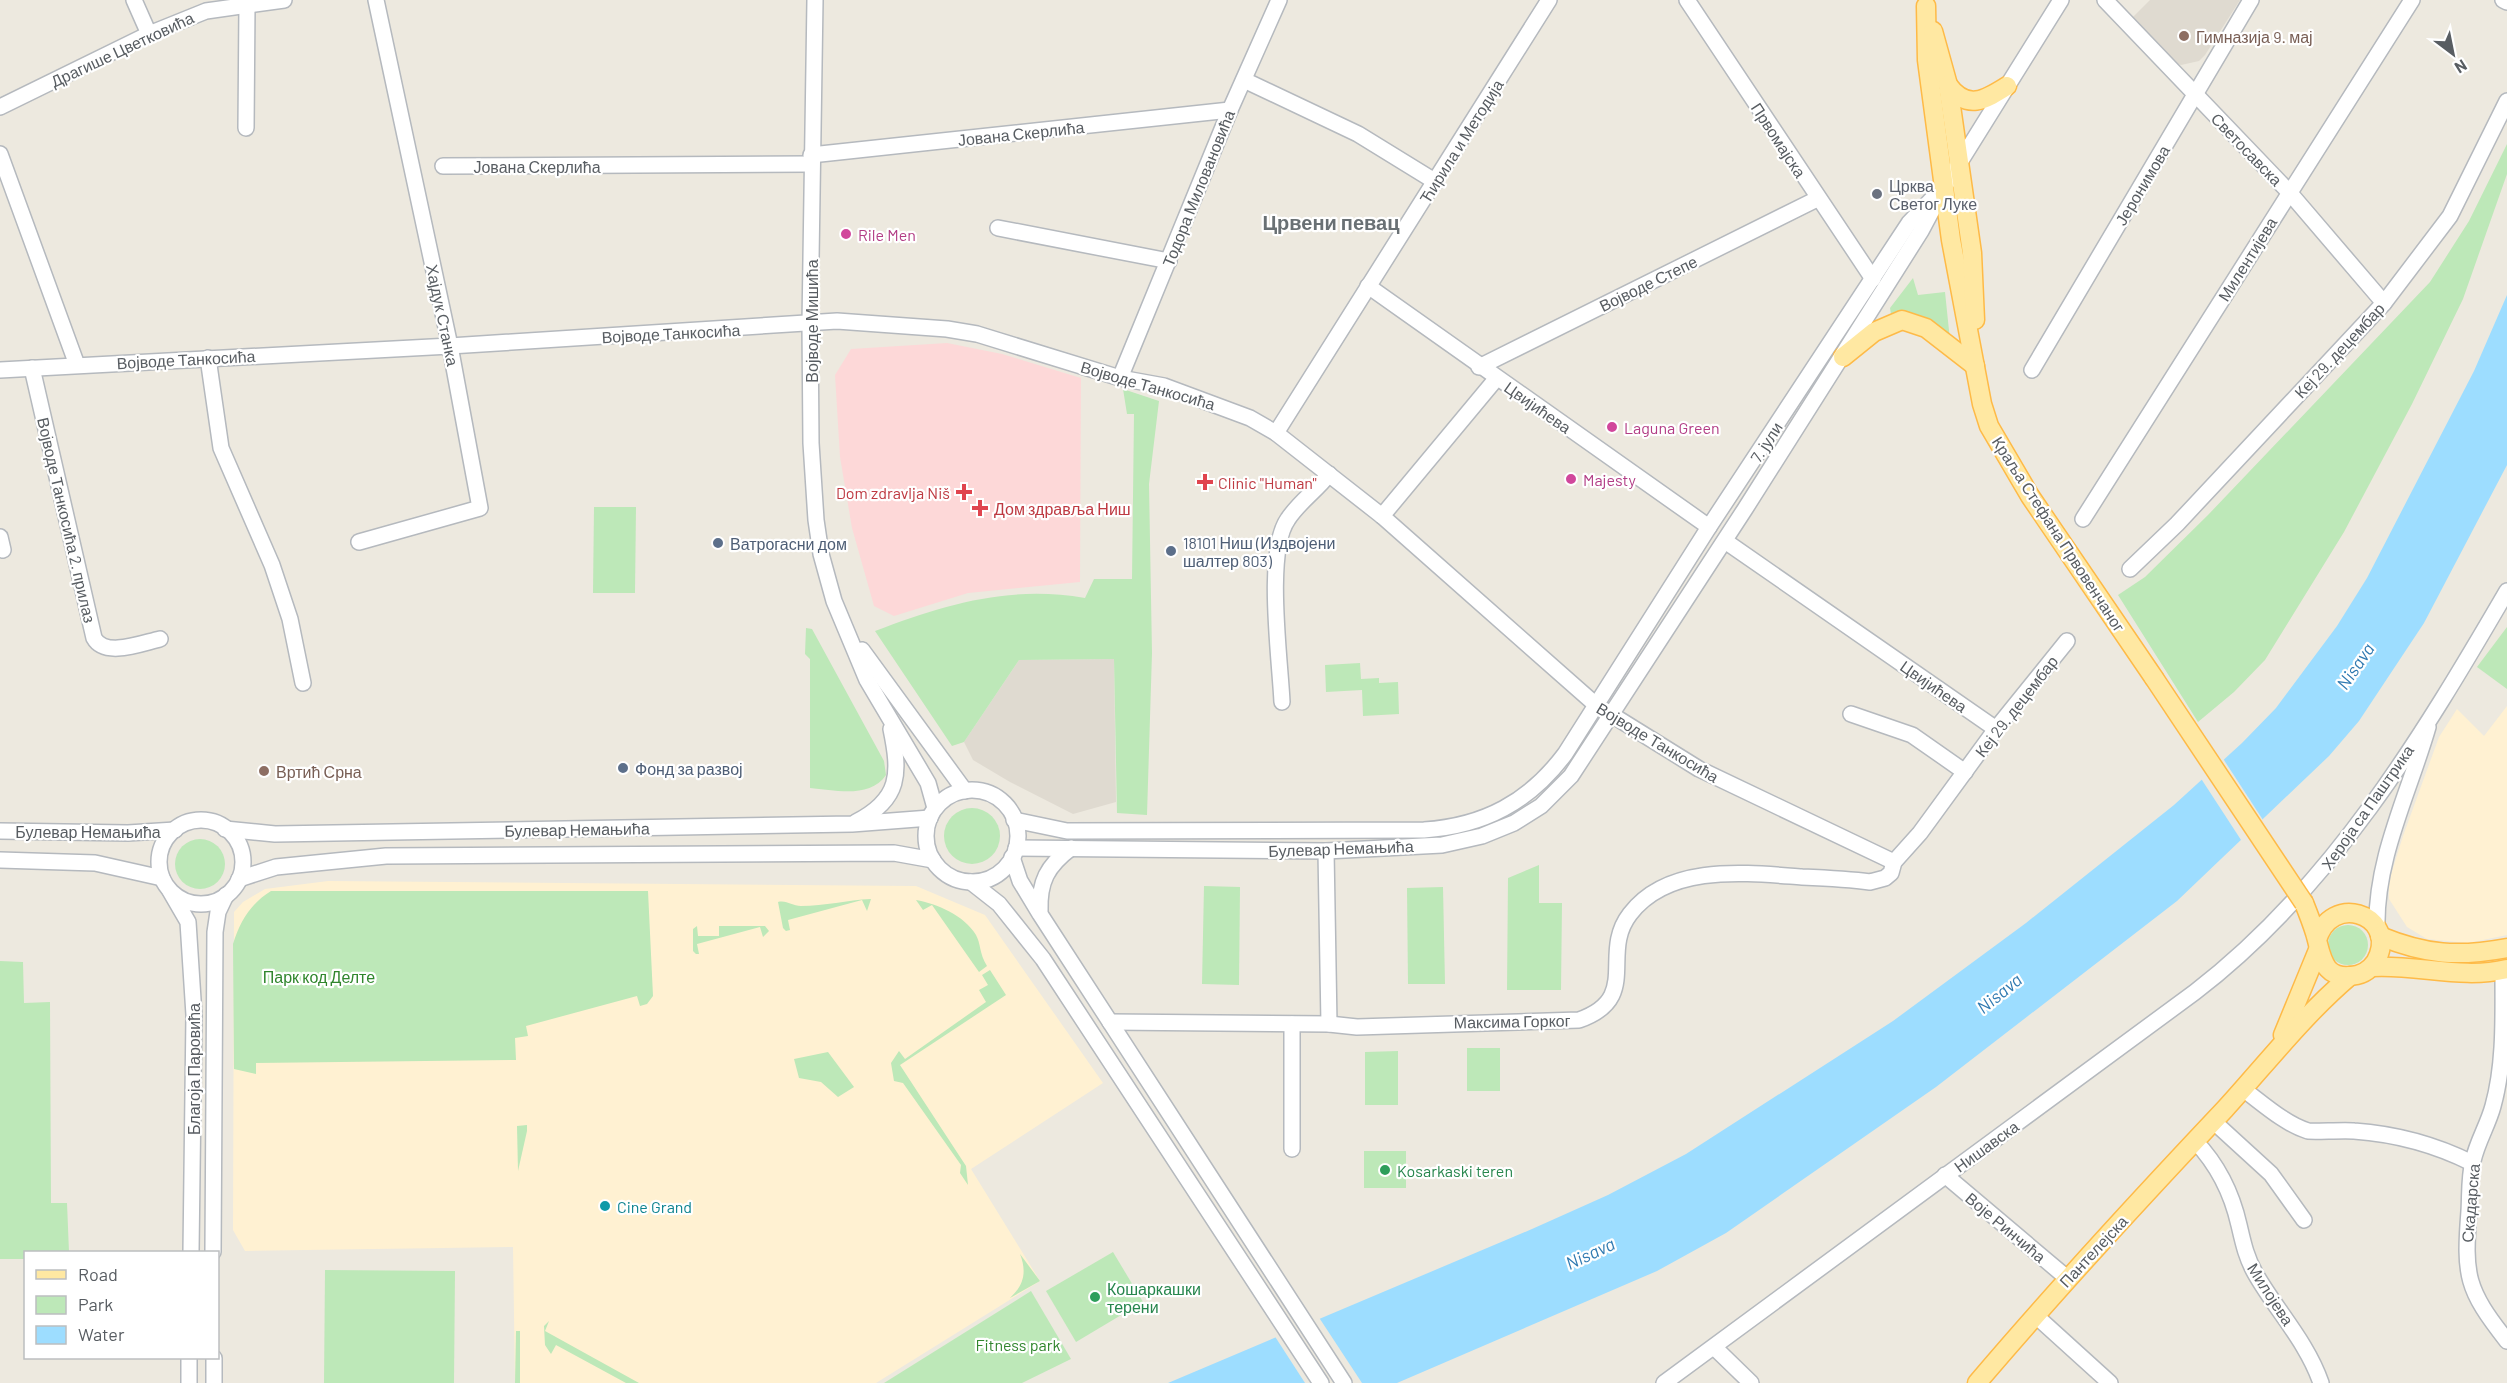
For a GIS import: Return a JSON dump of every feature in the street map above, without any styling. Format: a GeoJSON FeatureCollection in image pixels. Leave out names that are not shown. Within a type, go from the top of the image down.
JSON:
{"type":"FeatureCollection","features":[{"type":"Feature","properties":{"kind":"main road","name":"Краља Стефана Првовенчаног"},"geometry":{"type":"LineString","coordinates":[[1926,3],[1948,85],[1959,165],[1976,300],[1974,358]]}},
{"type":"Feature","properties":{"kind":"main road","name":"Краља Стефана Првовенчаног"},"geometry":{"type":"LineString","coordinates":[[1926,3],[1927,60],[1951,240],[1982,404],[1989,426],[2008,459],[2302,900],[2317,945]]}},
{"type":"Feature","properties":{"kind":"main road"},"geometry":{"type":"LineString","coordinates":[[1948,85],[1959,97],[1976,101],[1990,97],[2007,86]]}},
{"type":"Feature","properties":{"kind":"main road"},"geometry":{"type":"LineString","coordinates":[[1843,357],[1874,332],[1902,320],[1926,328],[1974,358]]}},
{"type":"Feature","properties":{"kind":"main road"},"geometry":{"type":"LineString","coordinates":[[2302,900],[2337,915],[2360,914],[2370,920],[2379,932],[2436,954],[2461,955],[2507,948]]}},
{"type":"Feature","properties":{"kind":"main road"},"geometry":{"type":"LineString","coordinates":[[2337,915],[2324,925],[2317,945],[2329,969],[2350,976],[2362,974],[2372,967],[2380,953],[2379,932]]}},
{"type":"Feature","properties":{"kind":"main road","name":"Пантелејска"},"geometry":{"type":"LineString","coordinates":[[2278,1045],[2317,945]]}},
{"type":"Feature","properties":{"kind":"main road"},"geometry":{"type":"LineString","coordinates":[[2372,967],[2393,966],[2435,973],[2505,970]]}},
{"type":"Feature","properties":{"kind":"main road","name":"Пантелејска"},"geometry":{"type":"LineString","coordinates":[[1977,1383],[2067,1278],[2243,1089],[2278,1045],[2350,976]]}},
{"type":"Feature","properties":{"kind":"street"},"geometry":{"type":"LineString","coordinates":[[134,0],[149,34]]}},
{"type":"Feature","properties":{"kind":"street","name":"Драгише Цветковића"},"geometry":{"type":"LineString","coordinates":[[0,107],[149,34],[206,11],[284,0]]}},
{"type":"Feature","properties":{"kind":"street","name":"Хајдук Станка"},"geometry":{"type":"LineString","coordinates":[[358,542],[480,508],[450,346],[376,0]]}},
{"type":"Feature","properties":{"kind":"street","name":"Војводе Мишића"},"geometry":{"type":"LineString","coordinates":[[815,0],[810,324],[811,443],[816,520],[821,554],[834,601],[851,636],[867,680],[928,783],[932,814]]}},
{"type":"Feature","properties":{"kind":"street","name":"Тодора Миловановића"},"geometry":{"type":"LineString","coordinates":[[1120,378],[1230,110],[1279,0]]}},
{"type":"Feature","properties":{"kind":"street","name":"Ћирила и Методија"},"geometry":{"type":"LineString","coordinates":[[1276,433],[1549,0]]}},
{"type":"Feature","properties":{"kind":"street","name":"Првомајска"},"geometry":{"type":"LineString","coordinates":[[1687,0],[1817,199],[1873,279]]}},
{"type":"Feature","properties":{"kind":"street","name":"7. јули"},"geometry":{"type":"LineString","coordinates":[[1611,714],[1843,357],[1921,231],[1945,186],[2061,0]]}},
{"type":"Feature","properties":{"kind":"street","name":"Светосавска"},"geometry":{"type":"LineString","coordinates":[[2105,0],[2289,192],[2384,303]]}},
{"type":"Feature","properties":{"kind":"street","name":"Јеронимова"},"geometry":{"type":"LineString","coordinates":[[2032,370],[2251,0]]}},
{"type":"Feature","properties":{"kind":"street","name":"Милентијева"},"geometry":{"type":"LineString","coordinates":[[2084,519],[2412,0]]}},
{"type":"Feature","properties":{"kind":"street"},"geometry":{"type":"LineString","coordinates":[[2503,0],[2507,2]]}},
{"type":"Feature","properties":{"kind":"street"},"geometry":{"type":"LineString","coordinates":[[246,128],[247,4]]}},
{"type":"Feature","properties":{"kind":"street"},"geometry":{"type":"LineString","coordinates":[[1244,80],[1358,134],[1436,182]]}},
{"type":"Feature","properties":{"kind":"street","name":"Кеј 29. децембар"},"geometry":{"type":"LineString","coordinates":[[2130,569],[2177,524],[2384,303],[2450,216],[2507,101]]}},
{"type":"Feature","properties":{"kind":"street","name":"Јована Скерлића"},"geometry":{"type":"LineString","coordinates":[[442,166],[811,159],[1230,110]]}},
{"type":"Feature","properties":{"kind":"street"},"geometry":{"type":"LineString","coordinates":[[0,154],[77,365]]}},
{"type":"Feature","properties":{"kind":"street","name":"7. јули"},"geometry":{"type":"LineString","coordinates":[[1596,705],[1709,527],[1909,223],[1945,186]]}},
{"type":"Feature","properties":{"kind":"street","name":"Војводе Степе"},"geometry":{"type":"LineString","coordinates":[[1479,367],[1817,199]]}},
{"type":"Feature","properties":{"kind":"street"},"geometry":{"type":"LineString","coordinates":[[998,228],[1169,261]]}},
{"type":"Feature","properties":{"kind":"street","name":"Цвијићева"},"geometry":{"type":"LineString","coordinates":[[1368,286],[1479,367],[1709,527]]}},
{"type":"Feature","properties":{"kind":"street","name":"Војводе Танкосића"},"geometry":{"type":"LineString","coordinates":[[0,370],[450,346],[837,321],[957,330],[1120,378],[1164,386],[1250,418],[1276,433],[1382,516],[1596,705],[1699,769],[1894,862]]}},
{"type":"Feature","properties":{"kind":"street"},"geometry":{"type":"LineString","coordinates":[[208,358],[221,448],[272,565],[290,619],[303,684]]}},
{"type":"Feature","properties":{"kind":"street","name":"Војводе Танкосића 2. прилаз"},"geometry":{"type":"LineString","coordinates":[[32,368],[95,641],[101,646],[110,648],[160,639]]}},
{"type":"Feature","properties":{"kind":"street"},"geometry":{"type":"LineString","coordinates":[[1382,516],[1496,379]]}},
{"type":"Feature","properties":{"kind":"street"},"geometry":{"type":"LineString","coordinates":[[1282,702],[1275,575],[1277,548],[1288,519],[1329,474]]}},
{"type":"Feature","properties":{"kind":"street","name":"Цвијићева"},"geometry":{"type":"LineString","coordinates":[[1725,541],[1996,729]]}},
{"type":"Feature","properties":{"kind":"street","name":"Хероја са Паштрика"},"geometry":{"type":"LineString","coordinates":[[2302,900],[2432,715],[2507,591]]}},
{"type":"Feature","properties":{"kind":"street","name":"Војводе Мишића"},"geometry":{"type":"LineString","coordinates":[[851,636],[965,791]]}},
{"type":"Feature","properties":{"kind":"street","name":"Кеј 29. децембар"},"geometry":{"type":"LineString","coordinates":[[1894,862],[1920,833],[1996,729],[2067,641]]}},
{"type":"Feature","properties":{"kind":"street","name":"Булевар Немањића"},"geometry":{"type":"LineString","coordinates":[[1014,820],[1067,831],[1445,828],[1468,823],[1502,810],[1543,782],[1565,754],[1596,705]]}},
{"type":"Feature","properties":{"kind":"street","name":"Булевар Немањића"},"geometry":{"type":"LineString","coordinates":[[1014,853],[1071,848],[1326,851],[1442,845],[1482,836],[1514,823],[1541,806],[1562,787],[1611,714]]}},
{"type":"Feature","properties":{"kind":"street","name":"Кеј 29. децембар"},"geometry":{"type":"LineString","coordinates":[[1851,714],[1912,735],[1965,772]]}},
{"type":"Feature","properties":{"kind":"street","name":"Хероја са Паштрика"},"geometry":{"type":"LineString","coordinates":[[2379,932],[2378,892],[2402,805],[2432,715]]}},
{"type":"Feature","properties":{"kind":"street"},"geometry":{"type":"LineString","coordinates":[[852,824],[875,811],[889,796],[896,780],[897,759],[888,718]]}},
{"type":"Feature","properties":{"kind":"street"},"geometry":{"type":"LineString","coordinates":[[1322,1383],[1043,959],[999,904],[971,882],[946,874],[933,860],[927,840],[932,814],[948,797],[965,791],[982,792],[998,799],[1014,820],[1017,834],[1014,853],[1020,881],[1271,1274],[1344,1383]]}},
{"type":"Feature","properties":{"kind":"street","name":"Булевар Немањића"},"geometry":{"type":"LineString","coordinates":[[225,829],[275,834],[852,824],[932,814]]}},
{"type":"Feature","properties":{"kind":"street"},"geometry":{"type":"LineString","coordinates":[[200,821],[225,829],[239,846],[242,857],[239,879],[226,895],[216,902],[197,904],[180,899],[170,891],[162,878],[159,857],[162,846],[175,830],[200,821]]}},
{"type":"Feature","properties":{"kind":"street","name":"Булевар Немањића"},"geometry":{"type":"LineString","coordinates":[[0,831],[128,833],[175,830]]}},
{"type":"Feature","properties":{"kind":"street"},"geometry":{"type":"LineString","coordinates":[[1040,914],[1039,894],[1043,878],[1049,867],[1071,848]]}},
{"type":"Feature","properties":{"kind":"street"},"geometry":{"type":"LineString","coordinates":[[1326,851],[1329,1024]]}},
{"type":"Feature","properties":{"kind":"street","name":"Булевар Немањића"},"geometry":{"type":"LineString","coordinates":[[239,879],[276,867],[386,856],[894,853],[933,860]]}},
{"type":"Feature","properties":{"kind":"street"},"geometry":{"type":"LineString","coordinates":[[971,882],[985,880],[998,874],[1014,853]]}},
{"type":"Feature","properties":{"kind":"street","name":"Булевар Немањића"},"geometry":{"type":"LineString","coordinates":[[0,860],[95,863],[162,878]]}},
{"type":"Feature","properties":{"kind":"street","name":"Максима Горког"},"geometry":{"type":"LineString","coordinates":[[1110,1022],[1329,1024],[1358,1027],[1579,1020],[1597,1013],[1615,993],[1617,942],[1628,915],[1646,897],[1678,882],[1737,872],[1870,882],[1885,878],[1891,873],[1894,862]]}},
{"type":"Feature","properties":{"kind":"street","name":"Благоја Паровића"},"geometry":{"type":"LineString","coordinates":[[170,891],[188,922],[194,1015],[190,1251]]}},
{"type":"Feature","properties":{"kind":"street","name":"Благоја Паровића"},"geometry":{"type":"LineString","coordinates":[[213,1251],[215,932],[218,912],[226,895]]}},
{"type":"Feature","properties":{"kind":"street","name":"Нишавска"},"geometry":{"type":"LineString","coordinates":[[1664,1383],[1715,1348],[2224,970],[2302,900]]}},
{"type":"Feature","properties":{"kind":"street","name":"Скадарска"},"geometry":{"type":"LineString","coordinates":[[2505,970],[2503,1024],[2493,1107],[2472,1163],[2467,1271],[2475,1298],[2507,1341]]}},
{"type":"Feature","properties":{"kind":"street"},"geometry":{"type":"LineString","coordinates":[[1292,1024],[1292,1149]]}},
{"type":"Feature","properties":{"kind":"street"},"geometry":{"type":"LineString","coordinates":[[2243,1089],[2271,1110],[2310,1132],[2327,1129],[2403,1138],[2439,1147],[2472,1163]]}},
{"type":"Feature","properties":{"kind":"street"},"geometry":{"type":"LineString","coordinates":[[2213,1121],[2271,1174],[2304,1220]]}},
{"type":"Feature","properties":{"kind":"street","name":"Милојева"},"geometry":{"type":"LineString","coordinates":[[2195,1141],[2210,1158],[2228,1191],[2242,1243],[2255,1273],[2293,1328],[2321,1383]]}},
{"type":"Feature","properties":{"kind":"street","name":"Воје Ринчића"},"geometry":{"type":"LineString","coordinates":[[1945,1175],[2067,1278]]}},
{"type":"Feature","properties":{"kind":"street"},"geometry":{"type":"LineString","coordinates":[[2035,1315],[2110,1383]]}},
{"type":"Feature","properties":{"kind":"street"},"geometry":{"type":"LineString","coordinates":[[1715,1348],[1751,1383]]}},
{"type":"Feature","properties":{"kind":"street"},"geometry":{"type":"LineString","coordinates":[[189,1359],[189,1383]]}},
{"type":"Feature","properties":{"kind":"street"},"geometry":{"type":"LineString","coordinates":[[214,1359],[214,1383]]}},
{"type":"Feature","properties":{"kind":"shaded area","name":"Гимназија 9. мај"},"geometry":{"type":"Polygon","coordinates":[[[2150,0],[2240,0],[2205,55],[2199,61],[2181,65],[2175,63],[2133,17],[2150,0]]]}},
{"type":"Feature","properties":{"kind":"shaded area","name":"Dom zdravlja Niš"},"geometry":{"type":"Polygon","coordinates":[[[947,343],[1002,354],[1081,378],[1080,582],[968,593],[894,616],[874,606],[852,528],[840,457],[835,375],[851,349],[947,343]]]}},
{"type":"Feature","properties":{"kind":"shaded area"},"geometry":{"type":"Polygon","coordinates":[[[1114,659],[1116,802],[1073,814],[973,760],[964,742],[1019,660],[1114,659]]]}},
{"type":"Feature","properties":{"kind":"shaded area"},"geometry":{"type":"Polygon","coordinates":[[[2507,706],[2507,935],[2468,943],[2427,939],[2407,927],[2389,899],[2389,881],[2403,836],[2439,737],[2457,709],[2484,736],[2507,706]]]}},
{"type":"Feature","properties":{"kind":"shaded area"},"geometry":{"type":"Polygon","coordinates":[[[328,881],[916,886],[985,915],[1103,1083],[971,1169],[1040,1281],[876,1383],[515,1383],[513,1247],[245,1251],[233,1230],[234,912],[243,902],[265,889],[328,881]]]}},
{"type":"Feature","properties":{"kind":"green space"},"geometry":{"type":"Polygon","coordinates":[[[2507,144],[2507,174],[2463,299],[2412,404],[2344,532],[2265,660],[2234,692],[2198,722],[2118,595],[2145,577],[2208,515],[2430,282],[2469,221],[2507,144]]]}},
{"type":"Feature","properties":{"kind":"green space"},"geometry":{"type":"Polygon","coordinates":[[[1913,278],[1918,295],[1945,292],[1950,340],[1915,316],[1891,314],[1890,308],[1913,278]]]}},
{"type":"Feature","properties":{"kind":"green space"},"geometry":{"type":"Polygon","coordinates":[[[1123,389],[1159,401],[1149,484],[1152,653],[1147,815],[1117,813],[1114,659],[1019,660],[964,742],[952,746],[875,631],[952,605],[1030,594],[1085,598],[1094,579],[1132,579],[1134,414],[1127,414],[1123,389]]]}},
{"type":"Feature","properties":{"kind":"green space"},"geometry":{"type":"Polygon","coordinates":[[[594,507],[636,507],[635,593],[593,593],[594,507]]]}},
{"type":"Feature","properties":{"kind":"green space"},"geometry":{"type":"Polygon","coordinates":[[[2507,627],[2507,689],[2477,667],[2507,627]]]}},
{"type":"Feature","properties":{"kind":"green space"},"geometry":{"type":"Polygon","coordinates":[[[806,628],[812,629],[884,761],[886,775],[879,783],[871,787],[851,791],[810,788],[810,659],[805,654],[806,628]]]}},
{"type":"Feature","properties":{"kind":"green space"},"geometry":{"type":"Polygon","coordinates":[[[1360,663],[1361,679],[1379,678],[1379,683],[1398,682],[1399,714],[1363,716],[1362,690],[1326,692],[1325,665],[1360,663]]]}},
{"type":"Feature","properties":{"kind":"green space"},"geometry":{"type":"Polygon","coordinates":[[[967,808],[977,808],[992,816],[998,825],[1000,836],[998,847],[992,856],[977,864],[967,864],[956,859],[949,852],[944,841],[944,831],[949,820],[956,813],[967,808]]]}},
{"type":"Feature","properties":{"kind":"green space"},"geometry":{"type":"Polygon","coordinates":[[[200,839],[218,846],[225,864],[218,882],[200,889],[182,882],[175,864],[182,846],[200,839]]]}},
{"type":"Feature","properties":{"kind":"green space"},"geometry":{"type":"Polygon","coordinates":[[[1539,865],[1539,903],[1562,903],[1561,990],[1507,990],[1508,878],[1539,865]]]}},
{"type":"Feature","properties":{"kind":"green space"},"geometry":{"type":"Polygon","coordinates":[[[1204,886],[1240,887],[1239,985],[1202,984],[1204,886]]]}},
{"type":"Feature","properties":{"kind":"green space"},"geometry":{"type":"Polygon","coordinates":[[[1443,887],[1445,984],[1408,984],[1407,888],[1443,887]]]}},
{"type":"Feature","properties":{"kind":"green space","name":"Парк код Делте"},"geometry":{"type":"Polygon","coordinates":[[[271,891],[648,891],[653,996],[647,1004],[640,1006],[637,996],[526,1026],[528,1036],[515,1038],[516,1060],[256,1063],[256,1074],[234,1069],[233,944],[247,914],[271,891]]]}},
{"type":"Feature","properties":{"kind":"green space"},"geometry":{"type":"Polygon","coordinates":[[[871,899],[867,911],[862,900],[871,899]]]}},
{"type":"Feature","properties":{"kind":"green space"},"geometry":{"type":"Polygon","coordinates":[[[862,900],[788,920],[790,930],[786,931],[783,928],[778,902],[798,906],[810,906],[862,900]]]}},
{"type":"Feature","properties":{"kind":"green space"},"geometry":{"type":"Polygon","coordinates":[[[916,900],[933,904],[965,922],[976,935],[987,966],[979,972],[932,905],[923,910],[916,900]]]}},
{"type":"Feature","properties":{"kind":"green space"},"geometry":{"type":"Polygon","coordinates":[[[2348,925],[2356,926],[2362,931],[2367,937],[2367,953],[2362,959],[2356,964],[2348,965],[2340,964],[2334,959],[2329,953],[2328,945],[2329,937],[2334,931],[2340,926],[2348,925]]]}},
{"type":"Feature","properties":{"kind":"green space"},"geometry":{"type":"Polygon","coordinates":[[[697,926],[698,936],[719,936],[719,926],[765,926],[769,931],[763,937],[760,927],[697,944],[699,954],[696,954],[693,951],[693,929],[697,926]]]}},
{"type":"Feature","properties":{"kind":"green space"},"geometry":{"type":"Polygon","coordinates":[[[0,961],[23,962],[24,1003],[50,1002],[51,1203],[67,1203],[69,1251],[24,1251],[24,1259],[0,1259],[0,961]]]}},
{"type":"Feature","properties":{"kind":"green space"},"geometry":{"type":"Polygon","coordinates":[[[990,970],[1006,995],[900,1065],[966,1166],[968,1185],[960,1173],[961,1165],[903,1083],[894,1081],[891,1063],[899,1051],[905,1059],[986,1002],[979,990],[988,985],[982,975],[990,970]]]}},
{"type":"Feature","properties":{"kind":"green space"},"geometry":{"type":"Polygon","coordinates":[[[1467,1048],[1500,1048],[1500,1091],[1467,1091],[1467,1048]]]}},
{"type":"Feature","properties":{"kind":"green space"},"geometry":{"type":"Polygon","coordinates":[[[1398,1051],[1398,1105],[1365,1105],[1365,1052],[1398,1051]]]}},
{"type":"Feature","properties":{"kind":"green space"},"geometry":{"type":"Polygon","coordinates":[[[828,1052],[854,1087],[838,1097],[821,1082],[799,1078],[794,1059],[828,1052]]]}},
{"type":"Feature","properties":{"kind":"green space"},"geometry":{"type":"Polygon","coordinates":[[[527,1125],[527,1131],[518,1171],[517,1126],[527,1125]]]}},
{"type":"Feature","properties":{"kind":"green space","name":"Kosarkaski teren"},"geometry":{"type":"Polygon","coordinates":[[[1364,1151],[1406,1151],[1406,1188],[1364,1188],[1364,1151]]]}},
{"type":"Feature","properties":{"kind":"green space","name":"Кошаркашки терени"},"geometry":{"type":"Polygon","coordinates":[[[1113,1252],[1143,1302],[1076,1342],[1046,1291],[1113,1252]]]}},
{"type":"Feature","properties":{"kind":"green space"},"geometry":{"type":"Polygon","coordinates":[[[1020,1254],[1040,1281],[1010,1298],[1023,1278],[1020,1254]]]}},
{"type":"Feature","properties":{"kind":"green space"},"geometry":{"type":"Polygon","coordinates":[[[325,1270],[455,1271],[454,1383],[324,1383],[325,1270]]]}},
{"type":"Feature","properties":{"kind":"green space","name":"Fitness park"},"geometry":{"type":"Polygon","coordinates":[[[1031,1291],[1071,1359],[1022,1383],[884,1383],[1031,1291]]]}},
{"type":"Feature","properties":{"kind":"green space"},"geometry":{"type":"Polygon","coordinates":[[[549,1321],[545,1331],[639,1383],[626,1383],[556,1345],[551,1354],[545,1345],[544,1326],[549,1321]]]}},
{"type":"Feature","properties":{"kind":"green space"},"geometry":{"type":"Polygon","coordinates":[[[516,1331],[520,1331],[520,1383],[515,1383],[516,1331]]]}},
{"type":"Feature","properties":{"kind":"water","name":"Nisava"},"geometry":{"type":"Polygon","coordinates":[[[2507,295],[2507,465],[2424,623],[2359,721],[2329,756],[2177,901],[1936,1087],[1726,1233],[1657,1271],[1397,1383],[1168,1383],[1532,1229],[1608,1195],[1686,1154],[1893,1021],[2026,923],[2174,805],[2242,743],[2276,708],[2337,626],[2367,578],[2474,371],[2507,295]]]}},
{"type":"Feature","properties":{"kind":"pier"},"geometry":{"type":"Polygon","coordinates":[[[2222,757],[2265,823],[2243,843],[2200,777],[2222,757]]]}},
{"type":"Feature","properties":{"kind":"pier"},"geometry":{"type":"Polygon","coordinates":[[[1318,1316],[1362,1383],[1305,1383],[1274,1335],[1318,1316]]]}},
{"type":"Feature","properties":{"kind":"place","name":"Гимназија 9. мај"},"geometry":{"type":"Point","coordinates":[2184,36]}},
{"type":"Feature","properties":{"kind":"place","name":"Црква Светог Луке"},"geometry":{"type":"Point","coordinates":[1877,194]}},
{"type":"Feature","properties":{"kind":"place","name":"Rile Men"},"geometry":{"type":"Point","coordinates":[846,234]}},
{"type":"Feature","properties":{"kind":"place","name":"Laguna Green"},"geometry":{"type":"Point","coordinates":[1612,427]}},
{"type":"Feature","properties":{"kind":"place","name":"Majesty"},"geometry":{"type":"Point","coordinates":[1571,479]}},
{"type":"Feature","properties":{"kind":"place","name":"Clinic \"Human\""},"geometry":{"type":"Point","coordinates":[1205,482]}},
{"type":"Feature","properties":{"kind":"place","name":"Dom zdravlja Niš"},"geometry":{"type":"Point","coordinates":[964,492]}},
{"type":"Feature","properties":{"kind":"place","name":"Дом здравља Ниш"},"geometry":{"type":"Point","coordinates":[980,508]}},
{"type":"Feature","properties":{"kind":"place","name":"Ватрогасни дом"},"geometry":{"type":"Point","coordinates":[718,543]}},
{"type":"Feature","properties":{"kind":"place","name":"18101 Ниш (Издвојени шалтер 803)"},"geometry":{"type":"Point","coordinates":[1171,551]}},
{"type":"Feature","properties":{"kind":"place","name":"Фонд за развој"},"geometry":{"type":"Point","coordinates":[623,768]}},
{"type":"Feature","properties":{"kind":"place","name":"Вртић Срна"},"geometry":{"type":"Point","coordinates":[264,771]}},
{"type":"Feature","properties":{"kind":"place","name":"Kosarkaski teren"},"geometry":{"type":"Point","coordinates":[1385,1170]}},
{"type":"Feature","properties":{"kind":"place","name":"Cine Grand"},"geometry":{"type":"Point","coordinates":[605,1206]}},
{"type":"Feature","properties":{"kind":"place","name":"Кошаркашки терени"},"geometry":{"type":"Point","coordinates":[1095,1297]}},
{"type":"Feature","properties":{"kind":"district","name":"Црвени певац"},"geometry":{"type":"Point","coordinates":[1331,222]}}]}
